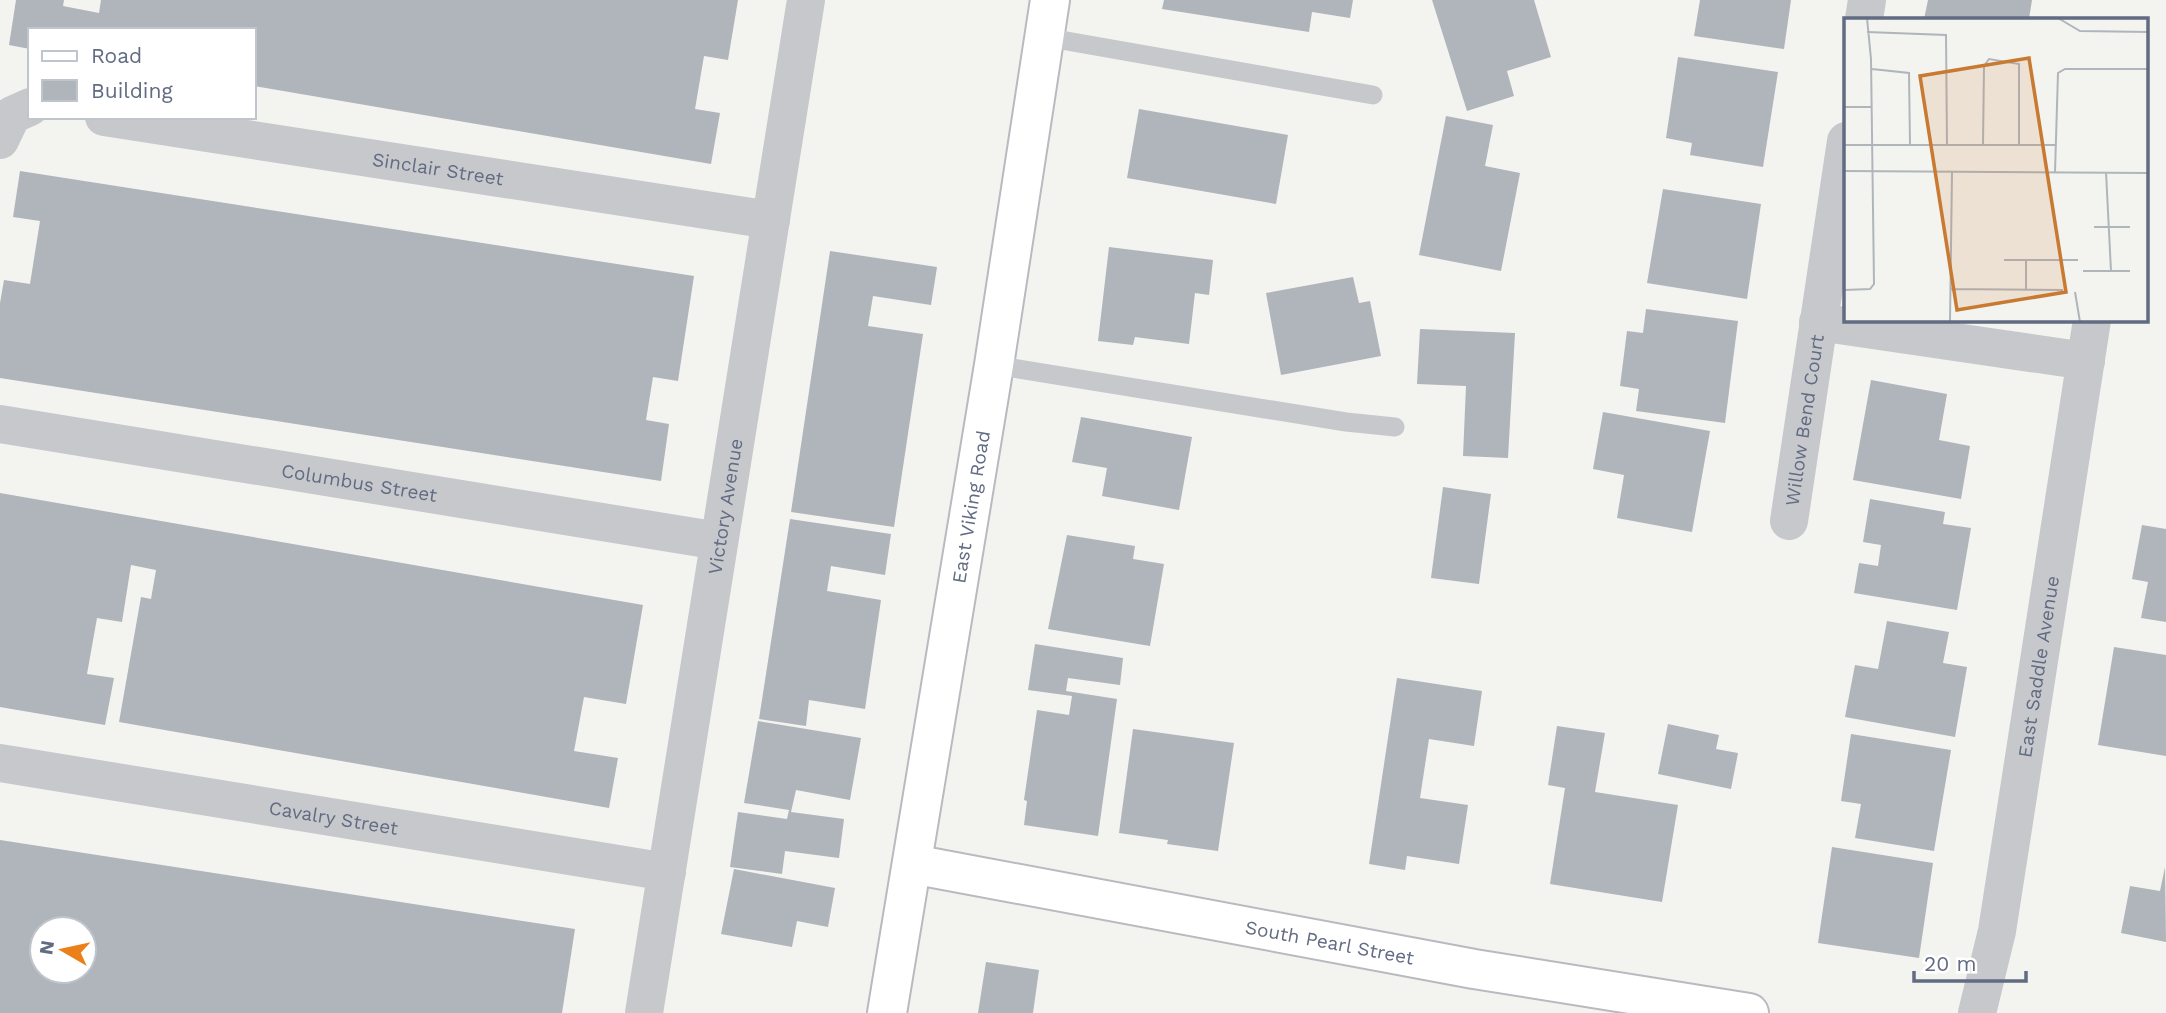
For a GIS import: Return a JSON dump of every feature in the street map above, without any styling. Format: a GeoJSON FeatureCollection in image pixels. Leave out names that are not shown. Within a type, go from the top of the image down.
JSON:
{"type":"FeatureCollection","features":[{"type":"Feature","properties":{"kind":"street","name":"Victory Avenue"},"geometry":{"type":"LineString","coordinates":[[644,1013],[806,0]]}},
{"type":"Feature","properties":{"kind":"street","name":"East Viking Road"},"geometry":{"type":"LineString","coordinates":[[887,1013],[994,365],[1050,0]]}},
{"type":"Feature","properties":{"kind":"street"},"geometry":{"type":"LineString","coordinates":[[1864,18],[1867,0]]}},
{"type":"Feature","properties":{"kind":"street","name":"Sinclair Street"},"geometry":{"type":"LineString","coordinates":[[117,119],[771,220]]}},
{"type":"Feature","properties":{"kind":"street","name":"Willow Bend Court"},"geometry":{"type":"LineString","coordinates":[[1789,521],[1844,154]]}},
{"type":"Feature","properties":{"kind":"street","name":"Willow Bend Court"},"geometry":{"type":"LineString","coordinates":[[1818,322],[2086,361]]}},
{"type":"Feature","properties":{"kind":"street","name":"East Saddle Avenue"},"geometry":{"type":"LineString","coordinates":[[1977,1013],[1997,932],[2092,322]]}},
{"type":"Feature","properties":{"kind":"street","name":"Columbus Street"},"geometry":{"type":"LineString","coordinates":[[0,424],[719,541]]}},
{"type":"Feature","properties":{"kind":"street","name":"Cavalry Street"},"geometry":{"type":"LineString","coordinates":[[0,764],[667,872]]}},
{"type":"Feature","properties":{"kind":"street","name":"South Pearl Street"},"geometry":{"type":"LineString","coordinates":[[912,864],[1474,969],[1749,1013]]}},
{"type":"Feature","properties":{"kind":"lane"},"geometry":{"type":"LineString","coordinates":[[1044,37],[1373,95]]}},
{"type":"Feature","properties":{"kind":"lane"},"geometry":{"type":"LineString","coordinates":[[994,365],[1346,422],[1395,427]]}},
{"type":"Feature","properties":{"kind":"building"},"geometry":{"type":"Polygon","coordinates":[[[16,0],[64,0],[63,6],[99,13],[101,0],[738,0],[728,60],[704,56],[695,109],[720,113],[711,164],[256,86],[256,28],[28,28],[28,49],[9,45],[16,0]]]}},
{"type":"Feature","properties":{"kind":"building"},"geometry":{"type":"Polygon","coordinates":[[[1164,0],[1353,0],[1350,18],[1312,12],[1309,32],[1162,9],[1164,0]]]}},
{"type":"Feature","properties":{"kind":"building"},"geometry":{"type":"Polygon","coordinates":[[[1432,0],[1534,0],[1551,57],[1507,71],[1514,96],[1467,111],[1432,0]]]}},
{"type":"Feature","properties":{"kind":"building"},"geometry":{"type":"Polygon","coordinates":[[[1700,0],[1791,0],[1784,49],[1694,36],[1700,0]]]}},
{"type":"Feature","properties":{"kind":"building"},"geometry":{"type":"Polygon","coordinates":[[[1928,0],[2032,0],[2029,18],[1924,18],[1928,0]]]}},
{"type":"Feature","properties":{"kind":"building"},"geometry":{"type":"Polygon","coordinates":[[[1678,57],[1778,72],[1763,167],[1690,155],[1692,143],[1666,138],[1678,57]]]}},
{"type":"Feature","properties":{"kind":"building"},"geometry":{"type":"Polygon","coordinates":[[[1139,109],[1288,135],[1276,204],[1127,178],[1139,109]]]}},
{"type":"Feature","properties":{"kind":"building"},"geometry":{"type":"Polygon","coordinates":[[[1446,116],[1493,125],[1485,166],[1520,173],[1501,271],[1419,255],[1446,116]]]}},
{"type":"Feature","properties":{"kind":"building"},"geometry":{"type":"Polygon","coordinates":[[[20,171],[694,276],[678,381],[653,377],[646,420],[669,424],[661,481],[0,378],[0,303],[4,280],[30,284],[40,221],[13,217],[20,171]]]}},
{"type":"Feature","properties":{"kind":"building"},"geometry":{"type":"Polygon","coordinates":[[[1663,189],[1761,204],[1747,299],[1647,283],[1663,189]]]}},
{"type":"Feature","properties":{"kind":"building"},"geometry":{"type":"Polygon","coordinates":[[[1109,247],[1213,260],[1209,295],[1195,293],[1189,344],[1135,337],[1133,345],[1098,341],[1109,247]]]}},
{"type":"Feature","properties":{"kind":"building"},"geometry":{"type":"Polygon","coordinates":[[[830,251],[937,267],[931,305],[873,296],[868,326],[923,334],[894,527],[791,512],[830,251]]]}},
{"type":"Feature","properties":{"kind":"building"},"geometry":{"type":"Polygon","coordinates":[[[1353,277],[1359,303],[1370,301],[1381,356],[1281,375],[1266,293],[1353,277]]]}},
{"type":"Feature","properties":{"kind":"building"},"geometry":{"type":"Polygon","coordinates":[[[1646,309],[1738,321],[1725,423],[1636,411],[1639,389],[1620,386],[1627,331],[1643,333],[1646,309]]]}},
{"type":"Feature","properties":{"kind":"building"},"geometry":{"type":"Polygon","coordinates":[[[1420,329],[1515,333],[1508,458],[1463,456],[1466,386],[1417,384],[1420,329]]]}},
{"type":"Feature","properties":{"kind":"building"},"geometry":{"type":"Polygon","coordinates":[[[1871,380],[1947,394],[1939,440],[1970,446],[1961,499],[1853,480],[1871,380]]]}},
{"type":"Feature","properties":{"kind":"building"},"geometry":{"type":"Polygon","coordinates":[[[1603,412],[1710,431],[1692,532],[1617,518],[1624,475],[1593,469],[1603,412]]]}},
{"type":"Feature","properties":{"kind":"building"},"geometry":{"type":"Polygon","coordinates":[[[1081,417],[1192,437],[1179,510],[1102,496],[1107,468],[1072,462],[1081,417]]]}},
{"type":"Feature","properties":{"kind":"building"},"geometry":{"type":"Polygon","coordinates":[[[1443,487],[1491,494],[1479,584],[1431,578],[1443,487]]]}},
{"type":"Feature","properties":{"kind":"building"},"geometry":{"type":"Polygon","coordinates":[[[0,493],[643,605],[626,704],[584,697],[574,751],[618,758],[609,808],[119,722],[141,597],[151,599],[156,570],[131,565],[122,622],[97,618],[87,674],[114,678],[105,725],[0,707],[0,493]]]}},
{"type":"Feature","properties":{"kind":"building"},"geometry":{"type":"Polygon","coordinates":[[[1870,499],[1945,512],[1943,524],[1971,528],[1957,610],[1854,593],[1859,563],[1878,566],[1881,545],[1863,542],[1870,499]]]}},
{"type":"Feature","properties":{"kind":"building"},"geometry":{"type":"Polygon","coordinates":[[[790,519],[891,534],[885,575],[831,566],[827,591],[881,600],[865,709],[809,700],[806,726],[759,719],[790,519]]]}},
{"type":"Feature","properties":{"kind":"building"},"geometry":{"type":"Polygon","coordinates":[[[2142,525],[2166,529],[2166,622],[2141,618],[2148,582],[2132,579],[2142,525]]]}},
{"type":"Feature","properties":{"kind":"building"},"geometry":{"type":"Polygon","coordinates":[[[1067,535],[1135,546],[1133,559],[1164,564],[1150,646],[1048,629],[1067,535]]]}},
{"type":"Feature","properties":{"kind":"building"},"geometry":{"type":"Polygon","coordinates":[[[1887,621],[1949,632],[1943,663],[1967,667],[1955,737],[1845,717],[1855,665],[1878,669],[1887,621]]]}},
{"type":"Feature","properties":{"kind":"building"},"geometry":{"type":"Polygon","coordinates":[[[1035,644],[1123,658],[1120,685],[1068,678],[1066,691],[1117,699],[1098,836],[1024,825],[1027,801],[1024,800],[1037,710],[1069,715],[1072,696],[1028,690],[1035,644]]]}},
{"type":"Feature","properties":{"kind":"building"},"geometry":{"type":"Polygon","coordinates":[[[2114,647],[2166,655],[2166,756],[2098,745],[2114,647]]]}},
{"type":"Feature","properties":{"kind":"building"},"geometry":{"type":"Polygon","coordinates":[[[1397,678],[1482,691],[1474,746],[1429,739],[1420,798],[1468,805],[1459,864],[1407,856],[1405,870],[1369,864],[1397,678]]]}},
{"type":"Feature","properties":{"kind":"building"},"geometry":{"type":"Polygon","coordinates":[[[758,721],[861,738],[850,800],[796,790],[791,812],[844,819],[839,858],[785,851],[782,874],[730,867],[738,812],[787,819],[789,810],[744,803],[758,721]]]}},
{"type":"Feature","properties":{"kind":"building"},"geometry":{"type":"Polygon","coordinates":[[[1668,724],[1719,735],[1716,749],[1738,753],[1731,789],[1658,774],[1668,724]]]}},
{"type":"Feature","properties":{"kind":"building"},"geometry":{"type":"Polygon","coordinates":[[[1557,726],[1605,733],[1595,792],[1678,805],[1662,902],[1550,884],[1565,788],[1548,785],[1557,726]]]}},
{"type":"Feature","properties":{"kind":"building"},"geometry":{"type":"Polygon","coordinates":[[[1133,729],[1234,743],[1218,851],[1167,844],[1168,840],[1119,833],[1133,729]]]}},
{"type":"Feature","properties":{"kind":"building"},"geometry":{"type":"Polygon","coordinates":[[[1851,734],[1951,750],[1934,851],[1855,838],[1861,804],[1841,801],[1851,734]]]}},
{"type":"Feature","properties":{"kind":"building"},"geometry":{"type":"Polygon","coordinates":[[[0,840],[575,929],[562,1013],[0,1013],[0,840]]]}},
{"type":"Feature","properties":{"kind":"building"},"geometry":{"type":"Polygon","coordinates":[[[1832,847],[1933,863],[1919,958],[1818,943],[1832,847]]]}},
{"type":"Feature","properties":{"kind":"building"},"geometry":{"type":"Polygon","coordinates":[[[2165,867],[2166,942],[2121,933],[2130,886],[2160,891],[2165,867]]]}},
{"type":"Feature","properties":{"kind":"building"},"geometry":{"type":"Polygon","coordinates":[[[734,869],[835,888],[828,927],[797,921],[792,947],[721,934],[734,869]]]}},
{"type":"Feature","properties":{"kind":"building"},"geometry":{"type":"Polygon","coordinates":[[[986,962],[1039,970],[1033,1013],[978,1013],[986,962]]]}}]}
